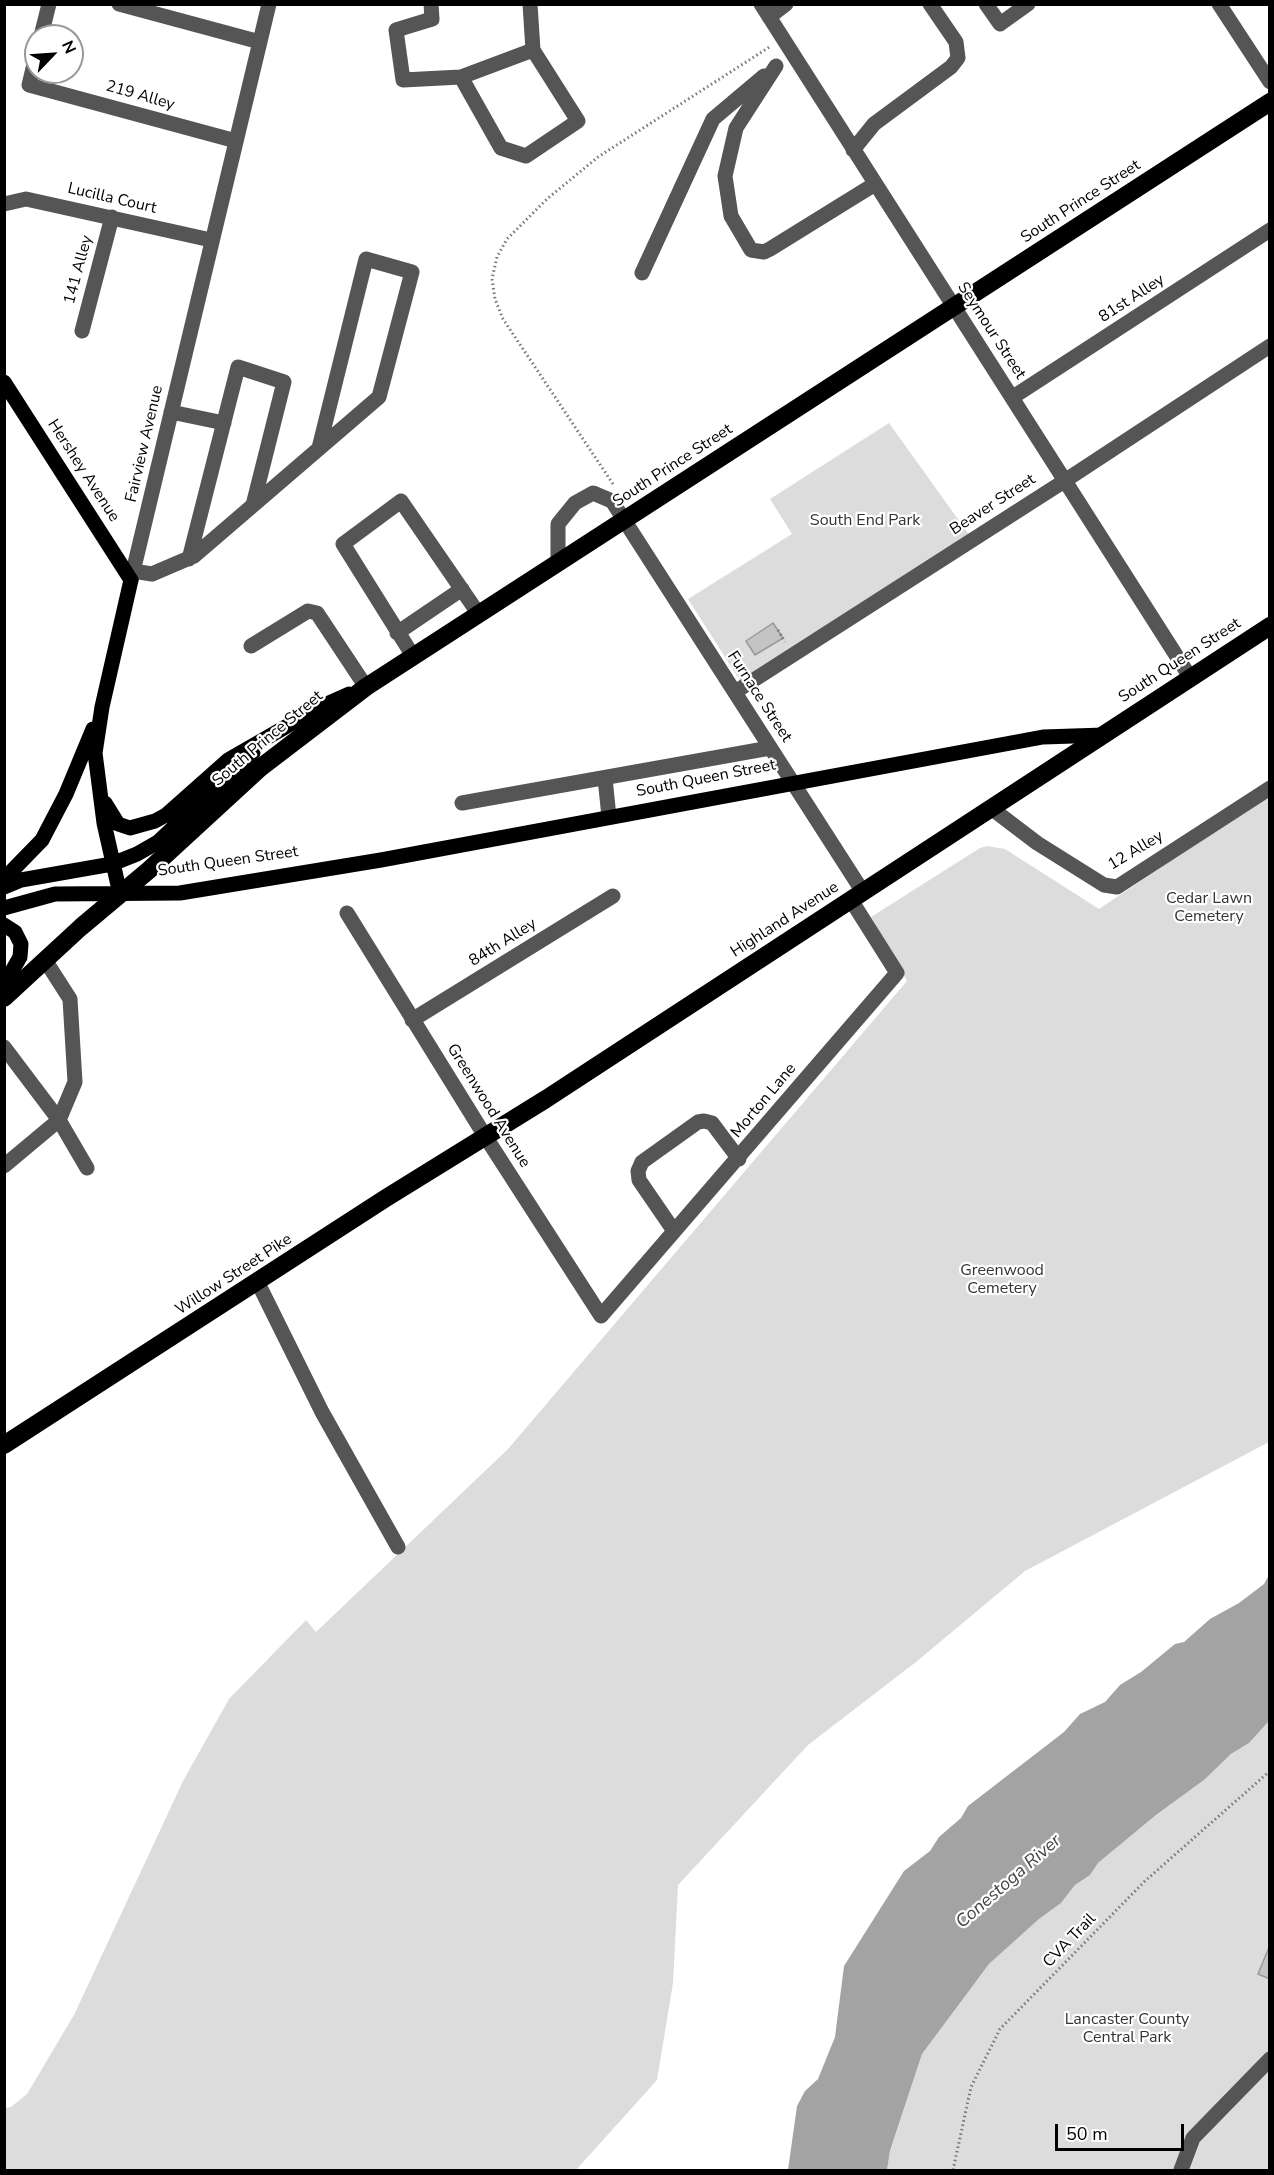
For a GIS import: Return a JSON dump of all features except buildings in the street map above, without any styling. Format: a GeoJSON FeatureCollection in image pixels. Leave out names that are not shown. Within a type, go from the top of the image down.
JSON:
{"type":"FeatureCollection","features":[{"type":"Feature","properties":{"kind":"highway","name":"South Prince Street"},"geometry":{"type":"LineString","coordinates":[[120,894],[260,768],[366,687],[1269,102]]}},
{"type":"Feature","properties":{"kind":"highway","name":"South Queen Street"},"geometry":{"type":"LineString","coordinates":[[1104,735],[1269,626]]}},
{"type":"Feature","properties":{"kind":"highway","name":"Highland Avenue"},"geometry":{"type":"LineString","coordinates":[[485,1136],[546,1099],[1104,735]]}},
{"type":"Feature","properties":{"kind":"highway"},"geometry":{"type":"LineString","coordinates":[[4,998],[120,894]]}},
{"type":"Feature","properties":{"kind":"highway","name":"Willow Street Pike"},"geometry":{"type":"LineString","coordinates":[[4,1445],[485,1136]]}},
{"type":"Feature","properties":{"kind":"main road","name":"Hershey Avenue"},"geometry":{"type":"LineString","coordinates":[[4,382],[132,576]]}},
{"type":"Feature","properties":{"kind":"main road","name":"Fairview Avenue"},"geometry":{"type":"LineString","coordinates":[[120,894],[99,792],[95,753],[102,707],[132,576]]}},
{"type":"Feature","properties":{"kind":"main road"},"geometry":{"type":"LineString","coordinates":[[99,792],[118,824],[130,828],[142,826],[166,815],[228,760],[263,742],[322,706],[366,687]]}},
{"type":"Feature","properties":{"kind":"main road"},"geometry":{"type":"LineString","coordinates":[[4,879],[42,840],[66,794],[102,707]]}},
{"type":"Feature","properties":{"kind":"main road","name":"South Queen Street"},"geometry":{"type":"LineString","coordinates":[[4,908],[56,894],[180,893],[381,860],[1043,737],[1104,735]]}},
{"type":"Feature","properties":{"kind":"main road"},"geometry":{"type":"LineString","coordinates":[[4,887],[21,880],[112,864],[137,854],[158,842],[263,742]]}},
{"type":"Feature","properties":{"kind":"main road"},"geometry":{"type":"LineString","coordinates":[[4,925],[15,932],[21,944],[20,957],[4,985]]}},
{"type":"Feature","properties":{"kind":"street"},"geometry":{"type":"LineString","coordinates":[[44,24],[49,4]]}},
{"type":"Feature","properties":{"kind":"street"},"geometry":{"type":"LineString","coordinates":[[119,4],[260,42]]}},
{"type":"Feature","properties":{"kind":"street","name":"Fairview Avenue"},"geometry":{"type":"LineString","coordinates":[[132,576],[268,4]]}},
{"type":"Feature","properties":{"kind":"street"},"geometry":{"type":"LineString","coordinates":[[430,4],[432,19],[396,30],[403,80],[460,77],[533,50]]}},
{"type":"Feature","properties":{"kind":"street"},"geometry":{"type":"LineString","coordinates":[[460,77],[501,148],[526,156],[578,121],[533,50],[530,4]]}},
{"type":"Feature","properties":{"kind":"street"},"geometry":{"type":"LineString","coordinates":[[765,11],[786,4]]}},
{"type":"Feature","properties":{"kind":"street"},"geometry":{"type":"LineString","coordinates":[[853,150],[874,124],[951,67],[958,58],[956,42],[930,4]]}},
{"type":"Feature","properties":{"kind":"street"},"geometry":{"type":"LineString","coordinates":[[986,4],[1000,24],[1028,4]]}},
{"type":"Feature","properties":{"kind":"street"},"geometry":{"type":"LineString","coordinates":[[1219,5],[1269,82]]}},
{"type":"Feature","properties":{"kind":"street","name":"Seymour Street"},"geometry":{"type":"LineString","coordinates":[[765,11],[1190,677]]}},
{"type":"Feature","properties":{"kind":"street"},"geometry":{"type":"LineString","coordinates":[[642,273],[713,119],[792,54]]}},
{"type":"Feature","properties":{"kind":"street"},"geometry":{"type":"LineString","coordinates":[[776,66],[736,128],[725,176],[731,216],[751,250],[764,252],[770,249],[875,184]]}},
{"type":"Feature","properties":{"kind":"street","name":"219 Alley"},"geometry":{"type":"LineString","coordinates":[[29,84],[236,141]]}},
{"type":"Feature","properties":{"kind":"street","name":"Lucilla Court"},"geometry":{"type":"LineString","coordinates":[[4,204],[27,199],[211,240]]}},
{"type":"Feature","properties":{"kind":"street","name":"141 Alley"},"geometry":{"type":"LineString","coordinates":[[82,331],[112,218]]}},
{"type":"Feature","properties":{"kind":"street","name":"81st Alley"},"geometry":{"type":"LineString","coordinates":[[1013,397],[1269,230]]}},
{"type":"Feature","properties":{"kind":"street"},"geometry":{"type":"LineString","coordinates":[[132,576],[152,574],[189,559],[379,398],[412,272],[366,259],[319,448]]}},
{"type":"Feature","properties":{"kind":"street","name":"Beaver Street"},"geometry":{"type":"LineString","coordinates":[[735,692],[1066,480],[1269,346]]}},
{"type":"Feature","properties":{"kind":"street"},"geometry":{"type":"LineString","coordinates":[[189,559],[238,367],[284,382],[253,506]]}},
{"type":"Feature","properties":{"kind":"street"},"geometry":{"type":"LineString","coordinates":[[171,411],[224,423]]}},
{"type":"Feature","properties":{"kind":"street","name":"Furnace Street"},"geometry":{"type":"LineString","coordinates":[[558,563],[558,524],[575,503],[593,493],[612,501],[793,783],[857,896]]}},
{"type":"Feature","properties":{"kind":"street"},"geometry":{"type":"LineString","coordinates":[[413,656],[343,544],[401,501],[478,613]]}},
{"type":"Feature","properties":{"kind":"street"},"geometry":{"type":"LineString","coordinates":[[397,633],[462,589]]}},
{"type":"Feature","properties":{"kind":"street"},"geometry":{"type":"LineString","coordinates":[[251,646],[308,611],[317,613],[366,687]]}},
{"type":"Feature","properties":{"kind":"street"},"geometry":{"type":"LineString","coordinates":[[462,803],[770,748]]}},
{"type":"Feature","properties":{"kind":"street"},"geometry":{"type":"LineString","coordinates":[[605,778],[609,817]]}},
{"type":"Feature","properties":{"kind":"street","name":"12 Alley"},"geometry":{"type":"LineString","coordinates":[[991,808],[1037,843],[1104,885],[1117,887],[1269,788]]}},
{"type":"Feature","properties":{"kind":"street","name":"84th Alley"},"geometry":{"type":"LineString","coordinates":[[412,1020],[613,896]]}},
{"type":"Feature","properties":{"kind":"street","name":"Morton Lane"},"geometry":{"type":"LineString","coordinates":[[601,1316],[739,1159],[897,973],[857,896]]}},
{"type":"Feature","properties":{"kind":"street","name":"Greenwood Avenue"},"geometry":{"type":"LineString","coordinates":[[347,913],[485,1136],[601,1316]]}},
{"type":"Feature","properties":{"kind":"street"},"geometry":{"type":"LineString","coordinates":[[4,1166],[59,1120],[75,1082],[74,1033],[70,999],[45,960]]}},
{"type":"Feature","properties":{"kind":"street"},"geometry":{"type":"LineString","coordinates":[[4,1047],[59,1120],[87,1168]]}},
{"type":"Feature","properties":{"kind":"street"},"geometry":{"type":"LineString","coordinates":[[674,1231],[639,1180],[638,1171],[642,1162],[698,1122],[704,1121],[712,1123],[739,1159]]}},
{"type":"Feature","properties":{"kind":"street"},"geometry":{"type":"LineString","coordinates":[[258,1283],[317,1403],[398,1547]]}},
{"type":"Feature","properties":{"kind":"street"},"geometry":{"type":"LineString","coordinates":[[1181,2170],[1193,2138],[1269,2059]]}},
{"type":"Feature","properties":{"kind":"path"},"geometry":{"type":"LineString","coordinates":[[616,488],[503,319],[495,299],[492,279],[497,257],[507,239],[547,199],[598,157],[782,38]]}},
{"type":"Feature","properties":{"kind":"path"},"geometry":{"type":"LineString","coordinates":[[778,630],[788,646]]}},
{"type":"Feature","properties":{"kind":"path","name":"CVA Trail"},"geometry":{"type":"LineString","coordinates":[[952,2170],[971,2087],[1000,2029],[1145,1881],[1269,1771]]}},
{"type":"Feature","properties":{"kind":"green space","name":"South End Park"},"geometry":{"type":"Polygon","coordinates":[[[889,423],[970,536],[741,682],[688,599],[792,534],[770,499],[889,423]]]}},
{"type":"Feature","properties":{"kind":"green space","name":"Greenwood Cemetery"},"geometry":{"type":"Polygon","coordinates":[[[1269,795],[1269,1442],[1025,1571],[916,1662],[808,1745],[678,1885],[673,1983],[657,2080],[576,2170],[5,2170],[5,2108],[11,2107],[27,2094],[74,2015],[183,1781],[229,1699],[306,1620],[316,1632],[508,1449],[907,981],[871,917],[980,848],[987,846],[1005,849],[1099,909],[1269,795]]]}},
{"type":"Feature","properties":{"kind":"green space","name":"Lancaster County Central Park"},"geometry":{"type":"Polygon","coordinates":[[[1269,1721],[1269,2170],[887,2170],[890,2152],[922,2054],[989,1964],[1039,1919],[1061,1903],[1075,1885],[1090,1875],[1098,1863],[1156,1815],[1204,1780],[1231,1754],[1249,1743],[1269,1721]]]}},
{"type":"Feature","properties":{"kind":"water","name":"Conestoga River"},"geometry":{"type":"Polygon","coordinates":[[[1269,1575],[1269,1721],[1249,1743],[1231,1754],[1204,1780],[1156,1815],[1098,1863],[1090,1875],[1075,1885],[1061,1903],[1039,1919],[989,1964],[922,2054],[890,2151],[887,2170],[788,2170],[797,2106],[805,2091],[818,2079],[835,2037],[844,1966],[904,1871],[930,1851],[939,1837],[961,1818],[968,1806],[1064,1732],[1080,1714],[1105,1702],[1120,1685],[1141,1672],[1175,1644],[1184,1642],[1210,1619],[1239,1603],[1264,1584],[1269,1575]]]}},
{"type":"Feature","properties":{"kind":"park label","name":"Cedar Lawn Cemetery"},"geometry":{"type":"Point","coordinates":[1209,908]}}]}
